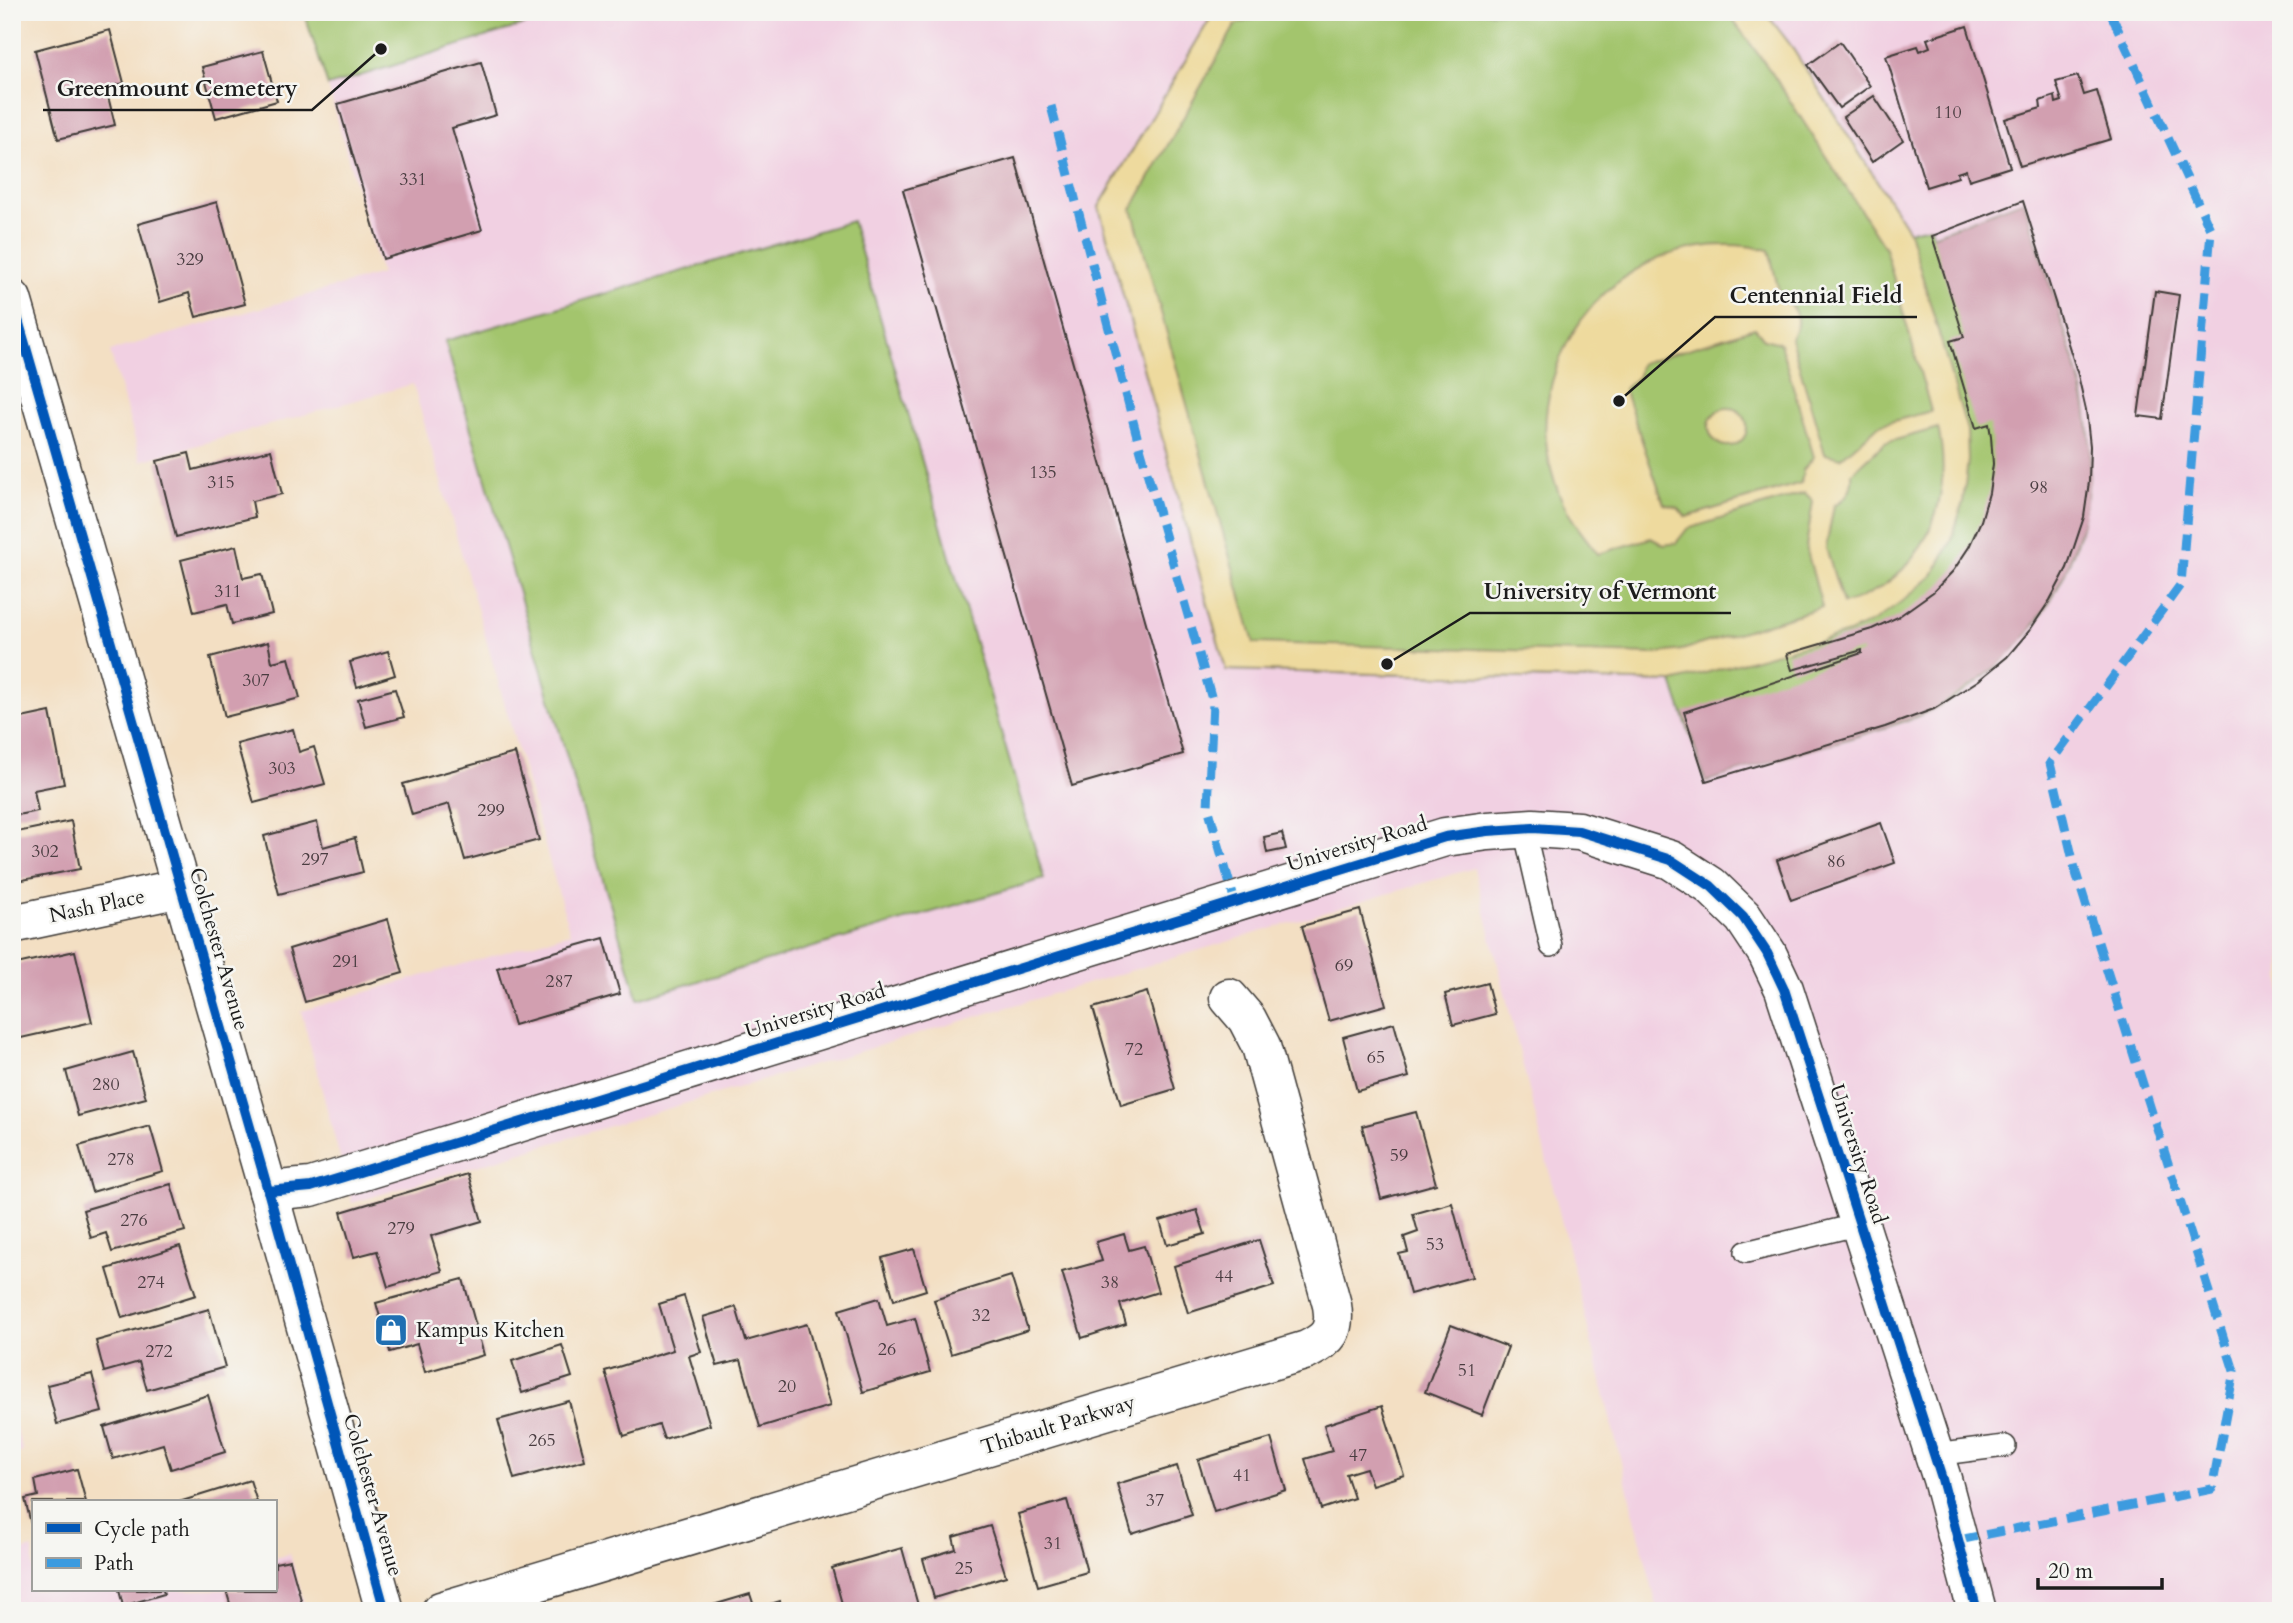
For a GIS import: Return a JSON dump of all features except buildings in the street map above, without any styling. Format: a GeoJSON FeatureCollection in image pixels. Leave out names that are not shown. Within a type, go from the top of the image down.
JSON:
{"type":"FeatureCollection","features":[{"type":"Feature","properties":{"kind":"street","name":"Colchester Avenue"},"geometry":{"type":"LineString","coordinates":[[12,299],[268,1191],[385,1611]]}},
{"type":"Feature","properties":{"kind":"street","name":"University Road"},"geometry":{"type":"LineString","coordinates":[[268,1191],[311,1187],[1445,837],[1524,829],[1579,831],[1671,860],[1711,886],[1743,917],[1767,953],[1784,989],[1934,1455],[1977,1611]]}},
{"type":"Feature","properties":{"kind":"street","name":"Nash Place"},"geometry":{"type":"LineString","coordinates":[[12,925],[181,888]]}},
{"type":"Feature","properties":{"kind":"street","name":"Thibault Parkway"},"geometry":{"type":"LineString","coordinates":[[440,1611],[1307,1350],[1324,1340],[1334,1323],[1332,1306],[1261,1046],[1247,1018],[1229,998]]}},
{"type":"Feature","properties":{"kind":"lane"},"geometry":{"type":"LineString","coordinates":[[1524,829],[1551,946]]}},
{"type":"Feature","properties":{"kind":"lane"},"geometry":{"type":"LineString","coordinates":[[1746,1252],[1860,1224]]}},
{"type":"Feature","properties":{"kind":"lane"},"geometry":{"type":"LineString","coordinates":[[1934,1455],[2005,1446]]}},
{"type":"Feature","properties":{"kind":"shaded area"},"geometry":{"type":"Polygon","coordinates":[[[565,12],[2281,12],[2281,1611],[1658,1611],[1474,868],[352,1203],[301,1011],[570,933],[413,384],[141,461],[110,351],[381,274],[328,86],[565,12]]]}},
{"type":"Feature","properties":{"kind":"shaded area"},"geometry":{"type":"Polygon","coordinates":[[[12,1416],[23,1452],[12,1455],[12,1416]]]}},
{"type":"Feature","properties":{"kind":"shaded area"},"geometry":{"type":"Polygon","coordinates":[[[32,1548],[32,1592],[123,1592],[125,1601],[159,1592],[276,1592],[276,1558],[290,1554],[306,1611],[12,1611],[12,1554],[32,1548]]]}},
{"type":"Feature","properties":{"kind":"green space"},"geometry":{"type":"Polygon","coordinates":[[[304,12],[565,12],[328,86],[304,12]]]}},
{"type":"Feature","properties":{"kind":"green space"},"geometry":{"type":"Polygon","coordinates":[[[1214,12],[1765,12],[1789,43],[1909,231],[1930,227],[1933,235],[2023,201],[2081,383],[2090,450],[2089,478],[2079,534],[2058,587],[2032,627],[1994,668],[1933,709],[1889,726],[1706,781],[1672,682],[1226,670],[1099,207],[1214,12]]]}},
{"type":"Feature","properties":{"kind":"green space"},"geometry":{"type":"Polygon","coordinates":[[[852,221],[1044,879],[638,999],[445,341],[852,221]]]}},
{"type":"Feature","properties":{"kind":"sand"},"geometry":{"type":"Polygon","coordinates":[[[1214,12],[1277,12],[1236,24],[1132,209],[1254,643],[1653,654],[1682,650],[1822,607],[1806,547],[1813,501],[1805,493],[1687,529],[1676,543],[1664,545],[1651,538],[1598,554],[1576,524],[1558,492],[1549,460],[1545,426],[1552,382],[1565,348],[1583,318],[1606,292],[1633,271],[1664,256],[1697,247],[1732,245],[1769,250],[1781,300],[1795,311],[1797,321],[1791,338],[1825,454],[1841,458],[1879,425],[1931,411],[1885,248],[1772,73],[1727,12],[1765,12],[1789,43],[1909,231],[1967,430],[1968,460],[1963,502],[1951,542],[1933,575],[1876,620],[1849,633],[1673,682],[1226,670],[1099,207],[1214,12]],[[1755,328],[1640,364],[1638,376],[1624,389],[1664,504],[1678,508],[1686,517],[1801,483],[1803,470],[1814,457],[1780,343],[1764,339],[1755,328]],[[1938,428],[1885,443],[1852,473],[1849,492],[1834,505],[1826,548],[1843,604],[1870,593],[1893,578],[1912,559],[1926,536],[1936,511],[1942,484],[1938,428]]]}},
{"type":"Feature","properties":{"kind":"sand"},"geometry":{"type":"Polygon","coordinates":[[[1728,408],[1742,413],[1747,427],[1742,441],[1728,446],[1714,441],[1709,427],[1714,413],[1728,408]]]}},
{"type":"Feature","properties":{"kind":"marked path"},"geometry":{"type":"LineString","coordinates":[[1959,1540],[2212,1489],[2234,1371],[2076,873],[2050,763],[2181,584],[2211,231],[2110,12]]}},
{"type":"Feature","properties":{"kind":"marked path"},"geometry":{"type":"LineString","coordinates":[[1051,106],[1139,444],[1213,703],[1208,807],[1235,902]]}},
{"type":"Feature","properties":{"kind":"cycle path"},"geometry":{"type":"LineString","coordinates":[[12,299],[262,1169],[385,1611]]}},
{"type":"Feature","properties":{"kind":"cycle path"},"geometry":{"type":"LineString","coordinates":[[268,1191],[311,1187],[1445,837],[1533,828],[1579,831],[1671,860],[1711,886],[1743,917],[1767,953],[1784,989],[1942,1479],[1977,1611]]}},
{"type":"Feature","properties":{"kind":"place","name":"Greenmount Cemetery"},"geometry":{"type":"Point","coordinates":[381,49]}},
{"type":"Feature","properties":{"kind":"place","name":"Centennial Field"},"geometry":{"type":"Point","coordinates":[1619,401]}},
{"type":"Feature","properties":{"kind":"place","name":"University of Vermont"},"geometry":{"type":"Point","coordinates":[1387,664]}},
{"type":"Feature","properties":{"kind":"place","name":"Kampus Kitchen"},"geometry":{"type":"Point","coordinates":[391,1330]}}]}
